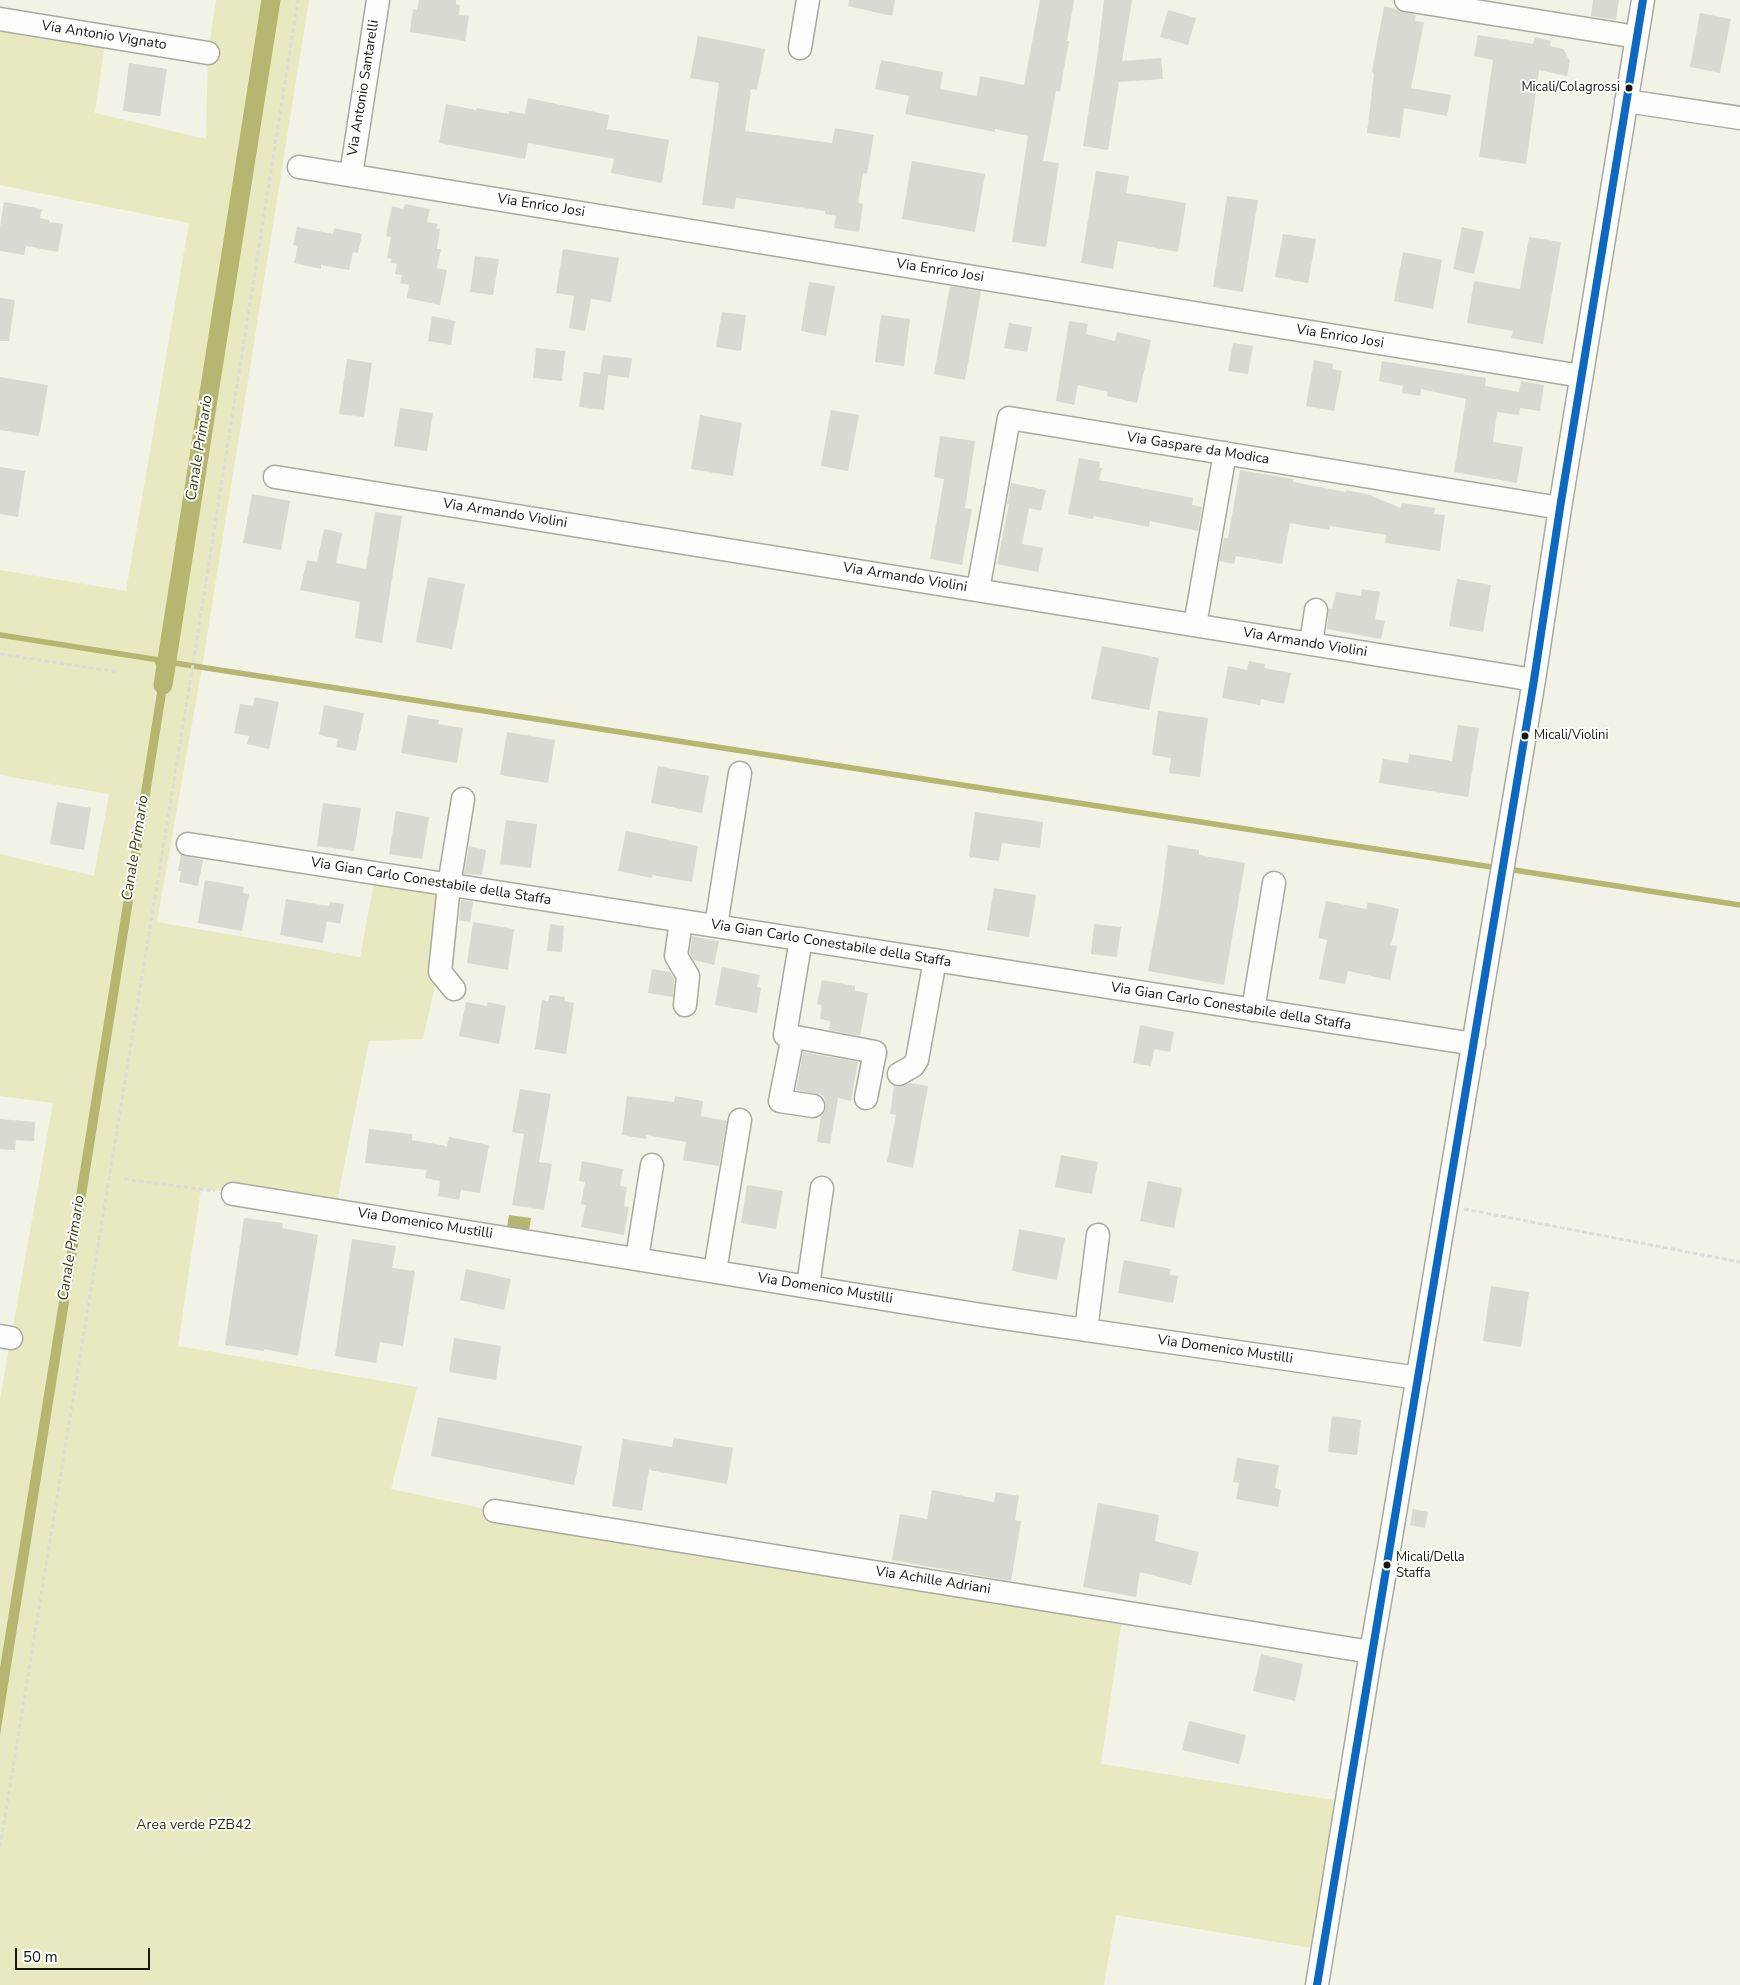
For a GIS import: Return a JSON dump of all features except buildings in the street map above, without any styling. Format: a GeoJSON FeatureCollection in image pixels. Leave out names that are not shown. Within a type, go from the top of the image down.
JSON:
{"type":"FeatureCollection","features":[{"type":"Feature","properties":{"kind":"street","name":"Via Antonio Santarelli"},"geometry":{"type":"LineString","coordinates":[[351,175],[378,0]]}},
{"type":"Feature","properties":{"kind":"street"},"geometry":{"type":"LineString","coordinates":[[800,48],[808,0]]}},
{"type":"Feature","properties":{"kind":"street"},"geometry":{"type":"LineString","coordinates":[[1406,0],[1637,36]]}},
{"type":"Feature","properties":{"kind":"street"},"geometry":{"type":"LineString","coordinates":[[1317,1985],[1370,1652],[1500,888],[1643,0]]}},
{"type":"Feature","properties":{"kind":"street","name":"Via Antonio Vignato"},"geometry":{"type":"LineString","coordinates":[[0,19],[208,53]]}},
{"type":"Feature","properties":{"kind":"street"},"geometry":{"type":"LineString","coordinates":[[1626,101],[1740,118]]}},
{"type":"Feature","properties":{"kind":"street","name":"Via Enrico Josi"},"geometry":{"type":"LineString","coordinates":[[299,167],[1581,376]]}},
{"type":"Feature","properties":{"kind":"street","name":"Via Gaspare da Modica"},"geometry":{"type":"LineString","coordinates":[[978,590],[1010,418],[1560,508]]}},
{"type":"Feature","properties":{"kind":"street"},"geometry":{"type":"LineString","coordinates":[[1195,625],[1225,453]]}},
{"type":"Feature","properties":{"kind":"street","name":"Via Armando Violini"},"geometry":{"type":"LineString","coordinates":[[276,478],[1534,680]]}},
{"type":"Feature","properties":{"kind":"street"},"geometry":{"type":"LineString","coordinates":[[1311,644],[1316,610]]}},
{"type":"Feature","properties":{"kind":"street"},"geometry":{"type":"LineString","coordinates":[[716,926],[740,773]]}},
{"type":"Feature","properties":{"kind":"street"},"geometry":{"type":"LineString","coordinates":[[454,989],[440,972],[449,885],[463,799]]}},
{"type":"Feature","properties":{"kind":"street","name":"Via Gian Carlo Conestabile della Staffa"},"geometry":{"type":"LineString","coordinates":[[188,844],[1474,1044]]}},
{"type":"Feature","properties":{"kind":"street"},"geometry":{"type":"LineString","coordinates":[[1253,1010],[1274,882]]}},
{"type":"Feature","properties":{"kind":"street"},"geometry":{"type":"LineString","coordinates":[[681,921],[676,956],[688,976],[685,1005]]}},
{"type":"Feature","properties":{"kind":"street"},"geometry":{"type":"LineString","coordinates":[[800,940],[785,1035],[875,1052],[866,1098]]}},
{"type":"Feature","properties":{"kind":"street"},"geometry":{"type":"LineString","coordinates":[[900,1074],[913,1066],[917,1060],[935,960]]}},
{"type":"Feature","properties":{"kind":"street"},"geometry":{"type":"LineString","coordinates":[[793,1036],[780,1101],[813,1106]]}},
{"type":"Feature","properties":{"kind":"street"},"geometry":{"type":"LineString","coordinates":[[715,1271],[740,1120]]}},
{"type":"Feature","properties":{"kind":"street"},"geometry":{"type":"LineString","coordinates":[[637,1258],[652,1165]]}},
{"type":"Feature","properties":{"kind":"street"},"geometry":{"type":"LineString","coordinates":[[808,1286],[822,1188]]}},
{"type":"Feature","properties":{"kind":"street","name":"Via Domenico Mustilli"},"geometry":{"type":"LineString","coordinates":[[233,1194],[1086,1330],[1418,1378]]}},
{"type":"Feature","properties":{"kind":"street"},"geometry":{"type":"LineString","coordinates":[[1086,1330],[1098,1235]]}},
{"type":"Feature","properties":{"kind":"street","name":"Via Achille Adriani"},"geometry":{"type":"LineString","coordinates":[[495,1511],[1370,1652]]}},
{"type":"Feature","properties":{"kind":"path"},"geometry":{"type":"LineString","coordinates":[[0,1847],[192,670],[298,0]]}},
{"type":"Feature","properties":{"kind":"path"},"geometry":{"type":"LineString","coordinates":[[0,654],[118,672]]}},
{"type":"Feature","properties":{"kind":"path"},"geometry":{"type":"LineString","coordinates":[[124,1178],[233,1194]]}},
{"type":"Feature","properties":{"kind":"path"},"geometry":{"type":"LineString","coordinates":[[1446,1205],[1740,1262]]}},
{"type":"Feature","properties":{"kind":"green space","name":"Area verde PZB42"},"geometry":{"type":"Polygon","coordinates":[[[216,0],[309,0],[202,667],[157,922],[360,957],[376,873],[449,885],[441,960],[423,1039],[369,1041],[337,1202],[201,1189],[178,1346],[417,1387],[391,1489],[495,1511],[1123,1612],[1101,1764],[1347,1802],[1323,1950],[1116,1915],[1104,1985],[0,1985],[0,1399],[53,1103],[0,1096],[0,854],[94,876],[109,794],[0,775],[0,570],[126,591],[189,223],[0,185],[0,19],[106,36],[95,113],[206,139],[208,53],[216,0]]]}},
{"type":"Feature","properties":{"kind":"water"},"geometry":{"type":"Polygon","coordinates":[[[153,659],[176,663],[169,675],[0,1735],[0,1668],[160,674],[153,659]]]}},
{"type":"Feature","properties":{"kind":"water"},"geometry":{"type":"Polygon","coordinates":[[[509,1215],[531,1218],[529,1231],[507,1227],[509,1215]]]}},
{"type":"Feature","properties":{"kind":"waterway","name":"Canale Primario"},"geometry":{"type":"LineString","coordinates":[[163,685],[271,0]]}},
{"type":"Feature","properties":{"kind":"waterway"},"geometry":{"type":"LineString","coordinates":[[0,635],[159,660]]}},
{"type":"Feature","properties":{"kind":"waterway"},"geometry":{"type":"LineString","coordinates":[[168,662],[1498,868]]}},
{"type":"Feature","properties":{"kind":"waterway"},"geometry":{"type":"LineString","coordinates":[[1507,869],[1740,905]]}},
{"type":"Feature","properties":{"kind":"transit line"},"geometry":{"type":"LineString","coordinates":[[1317,1985],[1534,680],[1560,508],[1643,0]]}},
{"type":"Feature","properties":{"kind":"place","name":"Micali/Colagrossi"},"geometry":{"type":"Point","coordinates":[1629,88]}},
{"type":"Feature","properties":{"kind":"place","name":"Micali/Violini"},"geometry":{"type":"Point","coordinates":[1525,736]}},
{"type":"Feature","properties":{"kind":"place","name":"Micali/Della Staffa"},"geometry":{"type":"Point","coordinates":[1387,1565]}}]}
